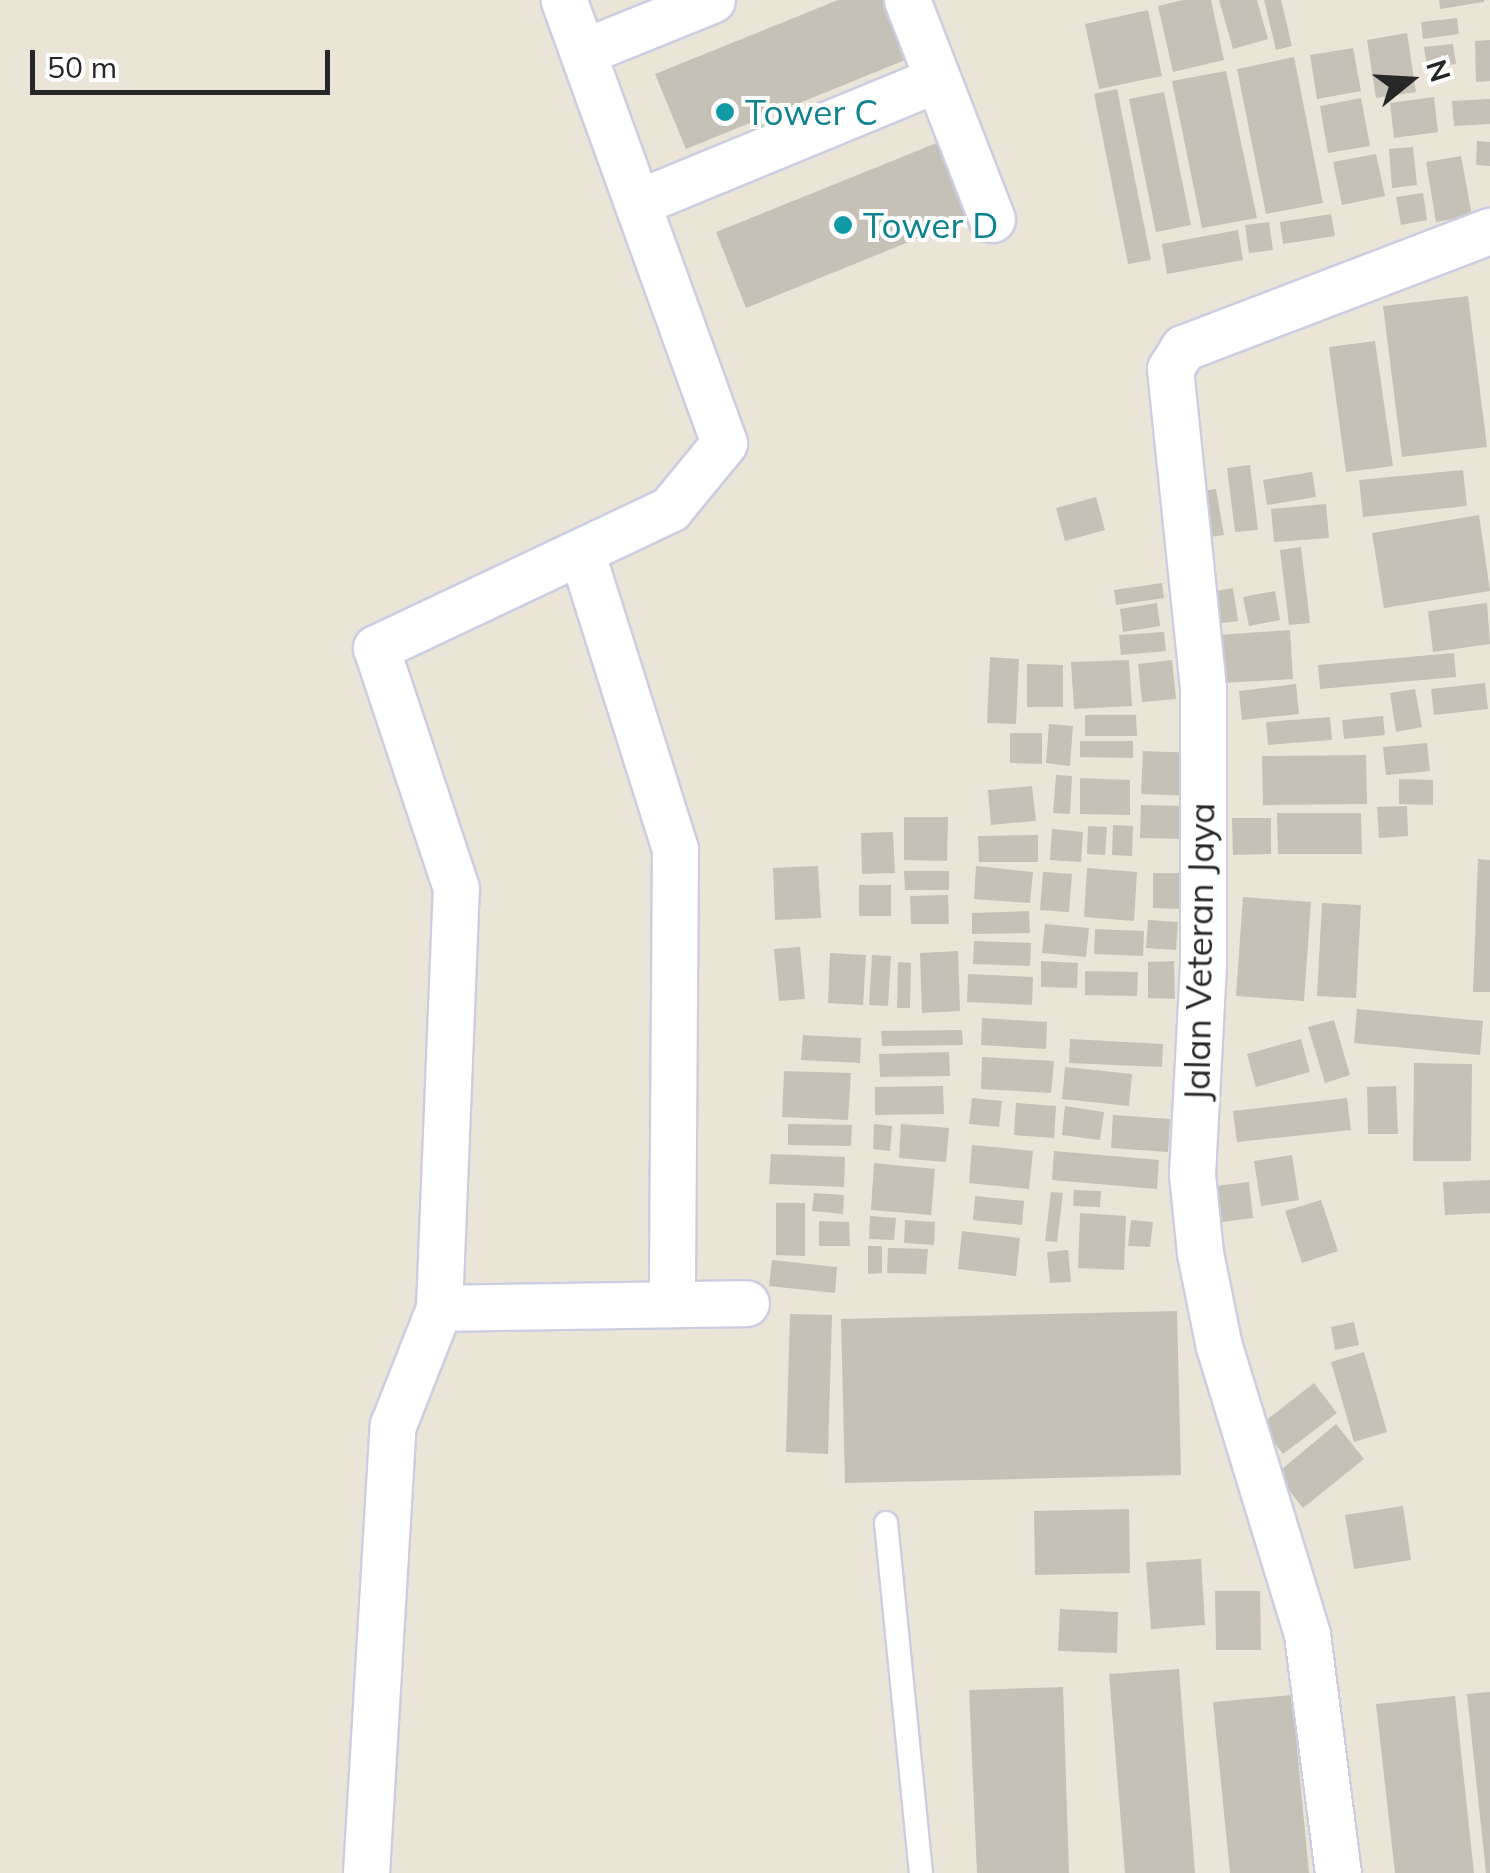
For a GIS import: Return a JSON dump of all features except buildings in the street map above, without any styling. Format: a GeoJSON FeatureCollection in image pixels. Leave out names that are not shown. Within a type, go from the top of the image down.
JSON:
{"type":"FeatureCollection","features":[{"type":"Feature","properties":{"kind":"street"},"geometry":{"type":"LineString","coordinates":[[366,1873],[392,1424],[439,1308],[456,888],[376,648],[670,510],[724,443],[564,0]]}},
{"type":"Feature","properties":{"kind":"street"},"geometry":{"type":"LineString","coordinates":[[582,52],[712,0]]}},
{"type":"Feature","properties":{"kind":"street"},"geometry":{"type":"LineString","coordinates":[[906,0],[992,219]]}},
{"type":"Feature","properties":{"kind":"street"},"geometry":{"type":"LineString","coordinates":[[639,202],[937,80]]}},
{"type":"Feature","properties":{"kind":"street","name":"Jalan Veteran Jaya"},"geometry":{"type":"LineString","coordinates":[[1338,1873],[1307,1634],[1218,1348],[1200,1253],[1192,1174],[1203,966],[1202,688],[1170,369],[1183,348],[1490,231]]}},
{"type":"Feature","properties":{"kind":"street"},"geometry":{"type":"LineString","coordinates":[[582,554],[675,848],[672,1304]]}},
{"type":"Feature","properties":{"kind":"street"},"geometry":{"type":"LineString","coordinates":[[439,1308],[746,1304]]}},
{"type":"Feature","properties":{"kind":"lane"},"geometry":{"type":"LineString","coordinates":[[886,1523],[921,1873]]}},
{"type":"Feature","properties":{"kind":"place","name":"Tower C"},"geometry":{"type":"Point","coordinates":[725,112]}},
{"type":"Feature","properties":{"kind":"place","name":"Tower D"},"geometry":{"type":"Point","coordinates":[843,225]}}]}
